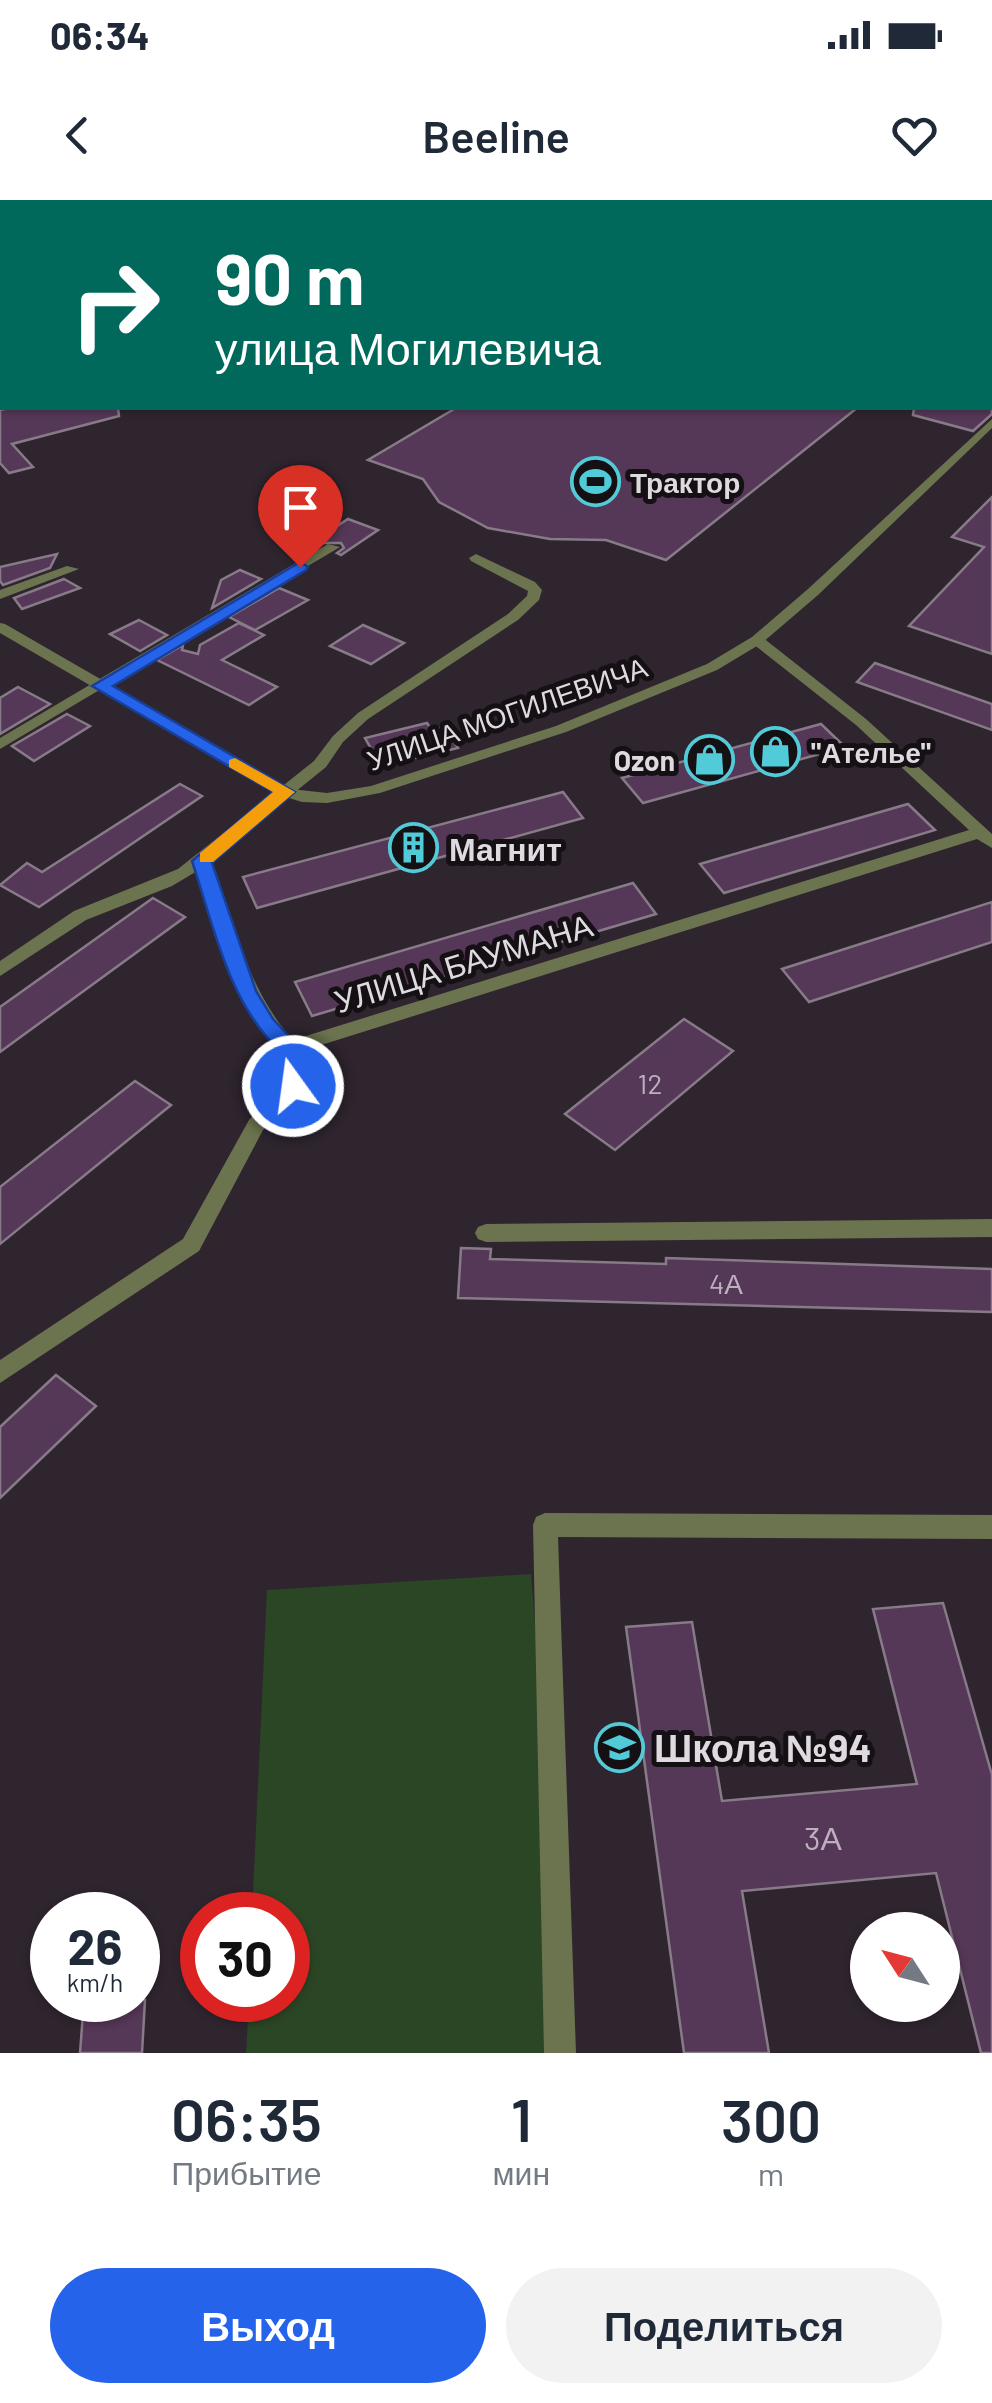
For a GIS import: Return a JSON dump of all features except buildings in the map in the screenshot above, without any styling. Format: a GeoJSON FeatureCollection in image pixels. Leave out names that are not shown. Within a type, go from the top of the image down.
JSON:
{"type":"FeatureCollection","features":[{"type":"Feature","properties":{"kind":"street","name":"УЛИЦА МОГИЛЕВИЧА"},"geometry":{"type":"LineString","coordinates":[[286,792],[302,798],[327,798],[374,790],[441,770],[660,690],[712,667],[757,640],[876,535],[992,422]]}},
{"type":"Feature","properties":{"kind":"street"},"geometry":{"type":"LineString","coordinates":[[0,744],[334,547]]}},
{"type":"Feature","properties":{"kind":"street"},"geometry":{"type":"LineString","coordinates":[[0,970],[107,903],[163,885],[202,861],[320,764],[338,739],[363,716],[513,617],[534,598],[536,590],[530,584],[476,558]]}},
{"type":"Feature","properties":{"kind":"street"},"geometry":{"type":"LineString","coordinates":[[0,595],[72,569]]}},
{"type":"Feature","properties":{"kind":"street"},"geometry":{"type":"LineString","coordinates":[[0,628],[286,792]]}},
{"type":"Feature","properties":{"kind":"street"},"geometry":{"type":"LineString","coordinates":[[757,640],[861,722],[985,838]]}},
{"type":"Feature","properties":{"kind":"street","name":"УЛИЦА БАУМАНА"},"geometry":{"type":"LineString","coordinates":[[289,1048],[985,838]]}},
{"type":"Feature","properties":{"kind":"street"},"geometry":{"type":"LineString","coordinates":[[0,1373],[191,1246],[256,1124],[293,1086],[289,1048],[265,1024],[246,992],[202,861]]}},
{"type":"Feature","properties":{"kind":"street"},"geometry":{"type":"LineString","coordinates":[[486,1233],[992,1228]]}},
{"type":"Feature","properties":{"kind":"street"},"geometry":{"type":"LineString","coordinates":[[560,2053],[546,1525],[992,1528]]}},
{"type":"Feature","properties":{"kind":"green space"},"geometry":{"type":"Polygon","coordinates":[[[531,1574],[569,2053],[246,2053],[248,2022],[310,2022],[310,1892],[253,1892],[267,1590],[531,1574]]]}},
{"type":"Feature","properties":{"kind":"slow traffic"},"geometry":{"type":"LineString","coordinates":[[206,857],[286,792],[235,764]]}},
{"type":"Feature","properties":{"kind":"place","name":"Трактор"},"geometry":{"type":"Point","coordinates":[595,482]}},
{"type":"Feature","properties":{"kind":"place","name":"\"Ателье\""},"geometry":{"type":"Point","coordinates":[776,752]}},
{"type":"Feature","properties":{"kind":"place","name":"Ozon"},"geometry":{"type":"Point","coordinates":[710,760]}},
{"type":"Feature","properties":{"kind":"place","name":"Магнит"},"geometry":{"type":"Point","coordinates":[414,848]}},
{"type":"Feature","properties":{"kind":"place","name":"Школа №94"},"geometry":{"type":"Point","coordinates":[619,1747]}},
{"type":"Feature","properties":{"kind":"route"},"geometry":{"type":"LineString","coordinates":[[293,1086],[289,1048],[265,1024],[246,992],[202,861],[286,792],[101,686],[300,567]]}}]}
